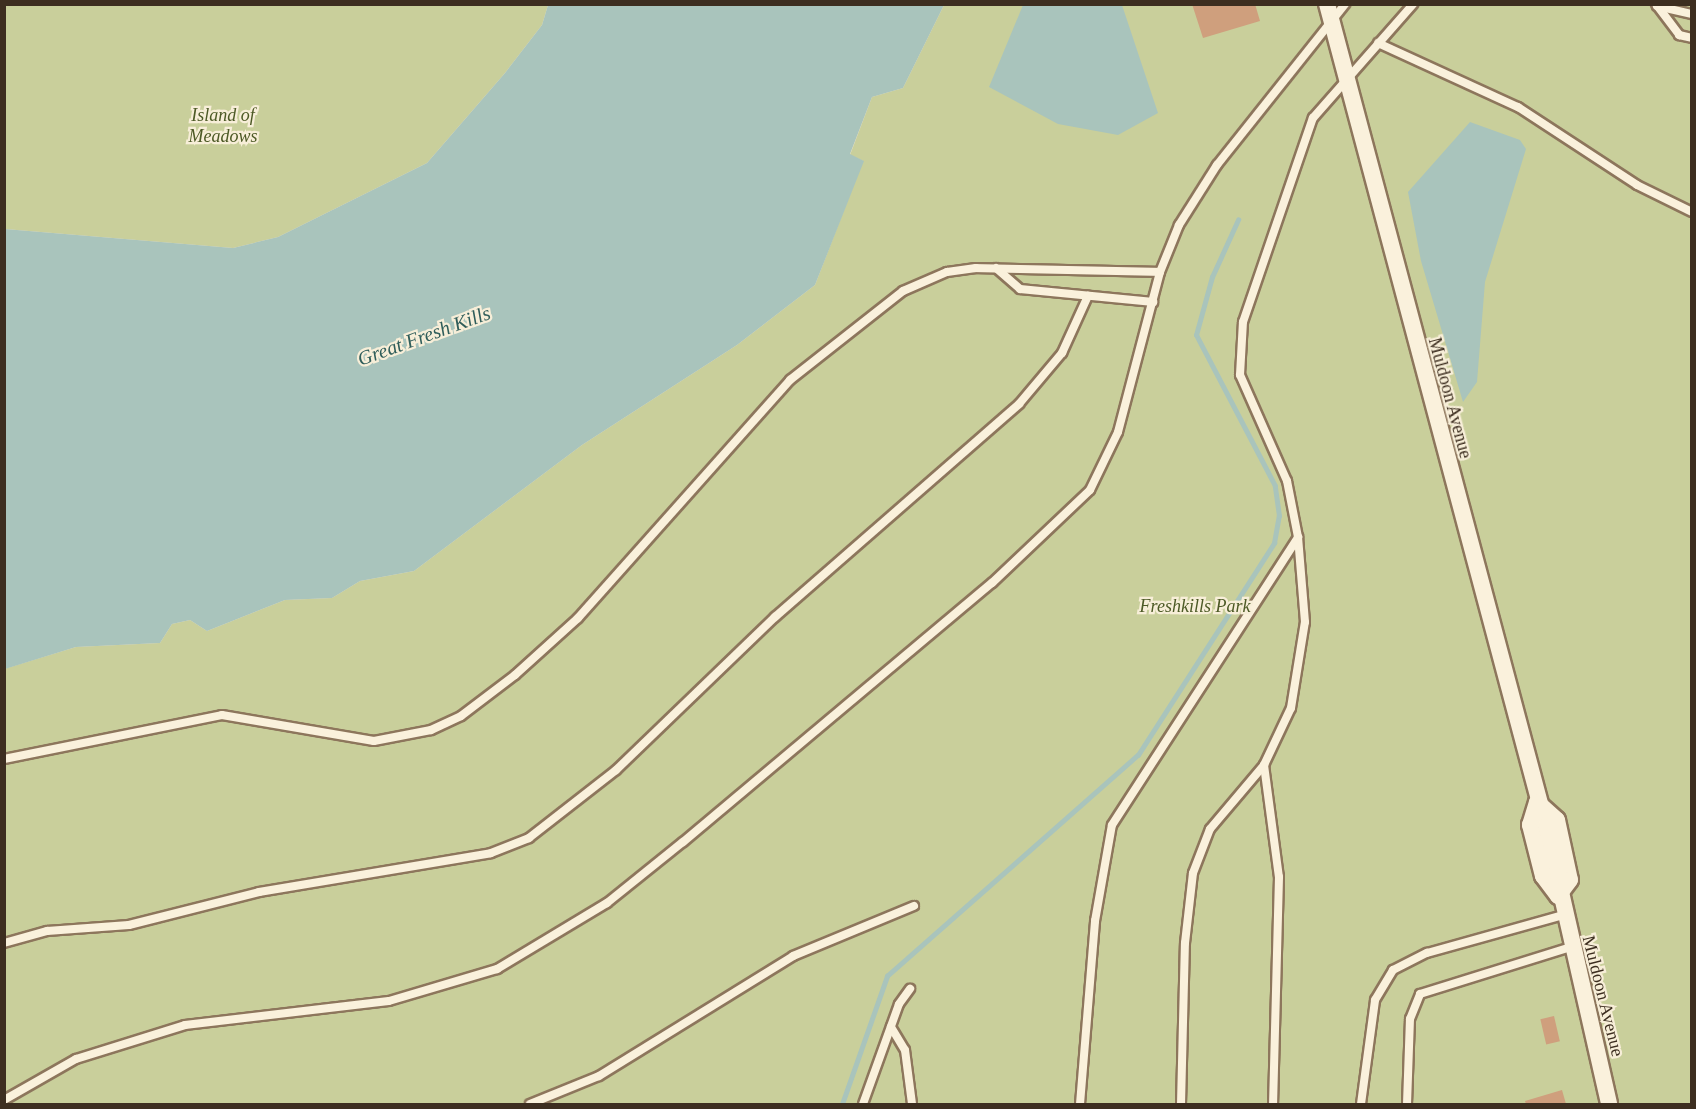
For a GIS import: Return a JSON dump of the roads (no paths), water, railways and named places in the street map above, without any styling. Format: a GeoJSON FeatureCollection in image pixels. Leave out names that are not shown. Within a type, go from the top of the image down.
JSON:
{"type":"FeatureCollection","features":[{"type":"Feature","properties":{"kind":"street","name":"Muldoon Avenue"},"geometry":{"type":"LineString","coordinates":[[1327,4],[1537,802],[1609,1104]]}},
{"type":"Feature","properties":{"kind":"lane"},"geometry":{"type":"LineString","coordinates":[[4,1100],[76,1059],[185,1025],[389,1001],[448,988],[546,944],[607,903],[1070,513],[1090,490],[1118,432],[1160,272],[1179,225],[1217,165],[1345,4]]}},
{"type":"Feature","properties":{"kind":"lane"},"geometry":{"type":"LineString","coordinates":[[1181,1104],[1185,943],[1193,873],[1210,829],[1264,765],[1291,708],[1303,652],[1298,537],[1287,481],[1244,388],[1239,350],[1243,322],[1313,118],[1346,77],[1413,4]]}},
{"type":"Feature","properties":{"kind":"lane"},"geometry":{"type":"LineString","coordinates":[[1656,5],[1692,14]]}},
{"type":"Feature","properties":{"kind":"lane"},"geometry":{"type":"LineString","coordinates":[[1656,5],[1679,35],[1692,38]]}},
{"type":"Feature","properties":{"kind":"lane"},"geometry":{"type":"LineString","coordinates":[[1378,43],[1518,106],[1637,185],[1692,212]]}},
{"type":"Feature","properties":{"kind":"lane"},"geometry":{"type":"LineString","coordinates":[[4,759],[202,716],[238,717],[374,741],[431,730],[461,716],[578,618],[790,380],[840,335],[924,280],[947,272],[996,268],[1160,272]]}},
{"type":"Feature","properties":{"kind":"lane"},"geometry":{"type":"LineString","coordinates":[[996,268],[1020,289],[1153,302]]}},
{"type":"Feature","properties":{"kind":"lane"},"geometry":{"type":"LineString","coordinates":[[4,943],[47,931],[129,925],[259,892],[491,853],[529,838],[616,770],[775,617],[1019,404],[1062,353],[1088,296]]}},
{"type":"Feature","properties":{"kind":"lane"},"geometry":{"type":"LineString","coordinates":[[1080,1104],[1095,921],[1112,825],[1298,537]]}},
{"type":"Feature","properties":{"kind":"lane"},"geometry":{"type":"LineString","coordinates":[[1264,765],[1279,877],[1273,1104]]}},
{"type":"Feature","properties":{"kind":"lane"},"geometry":{"type":"LineString","coordinates":[[530,1104],[599,1076],[793,956],[914,906]]}},
{"type":"Feature","properties":{"kind":"lane"},"geometry":{"type":"LineString","coordinates":[[1361,1104],[1375,1000],[1393,970],[1427,953],[1563,915]]}},
{"type":"Feature","properties":{"kind":"lane"},"geometry":{"type":"LineString","coordinates":[[1407,1104],[1410,1019],[1420,994],[1571,947]]}},
{"type":"Feature","properties":{"kind":"lane"},"geometry":{"type":"LineString","coordinates":[[863,1104],[891,1027],[910,989]]}},
{"type":"Feature","properties":{"kind":"lane"},"geometry":{"type":"LineString","coordinates":[[891,1027],[905,1050],[912,1104]]}},
{"type":"Feature","properties":{"kind":"water","name":"Great Fresh Kills"},"geometry":{"type":"Polygon","coordinates":[[[548,5],[944,5],[903,88],[872,97],[850,154],[864,161],[815,285],[737,345],[582,445],[414,571],[360,581],[332,598],[285,600],[207,631],[190,620],[172,624],[160,643],[76,647],[5,669],[5,229],[233,248],[278,237],[427,163],[505,73],[542,25],[548,5]]]}},
{"type":"Feature","properties":{"kind":"water"},"geometry":{"type":"Polygon","coordinates":[[[1023,5],[1122,5],[1158,113],[1118,135],[1058,124],[989,87],[1023,5]]]}},
{"type":"Feature","properties":{"kind":"water"},"geometry":{"type":"Polygon","coordinates":[[[1470,122],[1520,140],[1526,149],[1485,282],[1477,382],[1463,402],[1421,261],[1408,192],[1470,122]]]}},
{"type":"Feature","properties":{"kind":"waterway"},"geometry":{"type":"LineString","coordinates":[[842,1104],[887,976],[1138,755],[1274,543],[1279,516],[1275,486],[1196,335],[1212,277],[1238,220]]}},
{"type":"Feature","properties":{"kind":"park label","name":"Island of Meadows"},"geometry":{"type":"Point","coordinates":[223,126]}},
{"type":"Feature","properties":{"kind":"park label","name":"Freshkills Park"},"geometry":{"type":"Point","coordinates":[1195,606]}}]}
